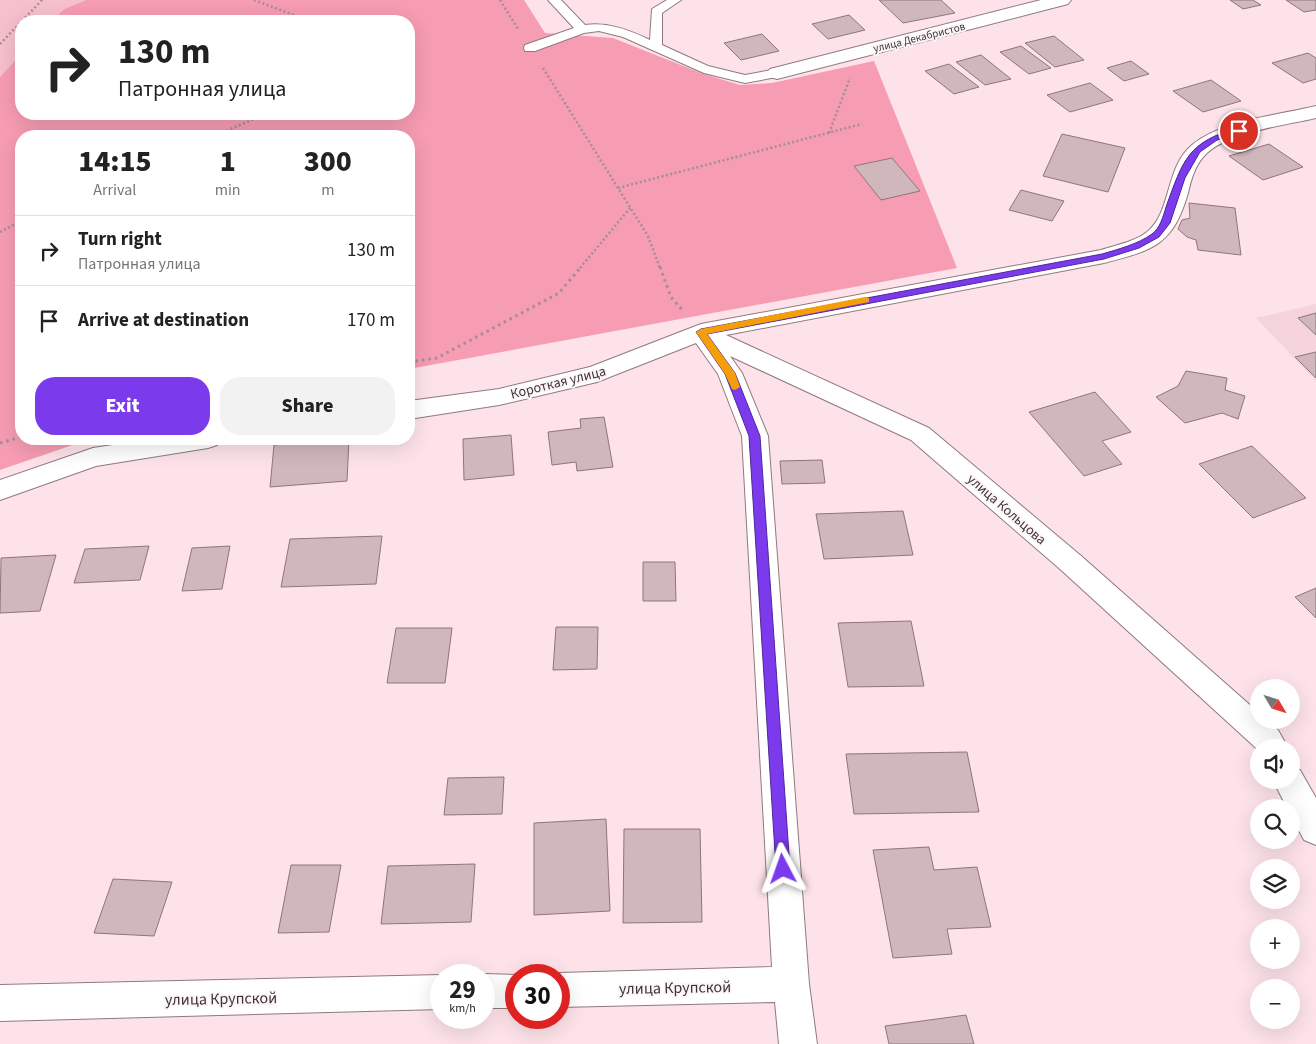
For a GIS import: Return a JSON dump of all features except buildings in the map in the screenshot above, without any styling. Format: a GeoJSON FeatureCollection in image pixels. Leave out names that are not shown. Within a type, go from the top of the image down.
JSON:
{"type":"FeatureCollection","features":[{"type":"Feature","properties":{"kind":"street","name":"улица Декабристов"},"geometry":{"type":"LineString","coordinates":[[776,73],[1062,0]]}},
{"type":"Feature","properties":{"kind":"street","name":"Короткая улица"},"geometry":{"type":"LineString","coordinates":[[415,409],[499,397],[597,374],[701,332],[1104,256],[1135,246],[1156,235],[1166,223],[1181,178],[1196,151],[1214,138],[1316,112]]}},
{"type":"Feature","properties":{"kind":"street","name":"улица Кольцова"},"geometry":{"type":"LineString","coordinates":[[701,332],[920,434],[1077,569],[1268,739]]}},
{"type":"Feature","properties":{"kind":"street"},"geometry":{"type":"LineString","coordinates":[[701,332],[730,373],[755,436],[791,984],[798,1044]]}},
{"type":"Feature","properties":{"kind":"street"},"geometry":{"type":"LineString","coordinates":[[0,490],[93,457],[170,445]]}},
{"type":"Feature","properties":{"kind":"street"},"geometry":{"type":"LineString","coordinates":[[1294,789],[1316,830]]}},
{"type":"Feature","properties":{"kind":"street","name":"улица Крупской"},"geometry":{"type":"LineString","coordinates":[[570,990],[791,984]]}},
{"type":"Feature","properties":{"kind":"street","name":"улица Крупской"},"geometry":{"type":"LineString","coordinates":[[0,1003],[430,992]]}},
{"type":"Feature","properties":{"kind":"lane"},"geometry":{"type":"LineString","coordinates":[[554,0],[582,29]]}},
{"type":"Feature","properties":{"kind":"lane"},"geometry":{"type":"LineString","coordinates":[[656,48],[656,12],[675,0]]}},
{"type":"Feature","properties":{"kind":"lane"},"geometry":{"type":"LineString","coordinates":[[530,48],[582,29],[599,27],[627,34],[704,69],[745,79],[776,73]]}},
{"type":"Feature","properties":{"kind":"path"},"geometry":{"type":"LineString","coordinates":[[28,15],[42,0]]}},
{"type":"Feature","properties":{"kind":"path"},"geometry":{"type":"LineString","coordinates":[[254,0],[294,15]]}},
{"type":"Feature","properties":{"kind":"path"},"geometry":{"type":"LineString","coordinates":[[500,0],[648,236],[671,297],[701,332]]}},
{"type":"Feature","properties":{"kind":"path"},"geometry":{"type":"LineString","coordinates":[[0,44],[15,29]]}},
{"type":"Feature","properties":{"kind":"path"},"geometry":{"type":"LineString","coordinates":[[829,133],[860,52]]}},
{"type":"Feature","properties":{"kind":"path"},"geometry":{"type":"LineString","coordinates":[[228,130],[252,120]]}},
{"type":"Feature","properties":{"kind":"path"},"geometry":{"type":"LineString","coordinates":[[618,188],[862,124]]}},
{"type":"Feature","properties":{"kind":"path"},"geometry":{"type":"LineString","coordinates":[[415,361],[437,358],[559,293],[630,208]]}},
{"type":"Feature","properties":{"kind":"path"},"geometry":{"type":"LineString","coordinates":[[0,232],[15,224]]}},
{"type":"Feature","properties":{"kind":"path"},"geometry":{"type":"LineString","coordinates":[[0,442],[15,439]]}},
{"type":"Feature","properties":{"kind":"shaded area"},"geometry":{"type":"Polygon","coordinates":[[[0,0],[86,0],[64,9],[58,15],[15,15],[15,61],[0,77],[0,0]]]}},
{"type":"Feature","properties":{"kind":"shaded area"},"geometry":{"type":"Polygon","coordinates":[[[86,0],[524,0],[545,33],[613,38],[701,73],[740,85],[772,83],[874,61],[957,268],[415,368],[415,130],[15,130],[15,445],[73,445],[0,470],[0,77],[15,61],[15,120],[415,120],[415,15],[58,15],[64,9],[86,0]]]}},
{"type":"Feature","properties":{"kind":"shaded area"},"geometry":{"type":"Polygon","coordinates":[[[1316,304],[1316,381],[1256,318],[1316,304]]]}},
{"type":"Feature","properties":{"kind":"slow traffic"},"geometry":{"type":"LineString","coordinates":[[735,387],[730,373],[701,332],[865,300]]}},
{"type":"Feature","properties":{"kind":"route"},"geometry":{"type":"LineString","coordinates":[[783,869],[755,436],[730,373],[701,332],[1104,256],[1135,246],[1156,235],[1166,223],[1181,178],[1196,151],[1214,138],[1239,131]]}}]}
